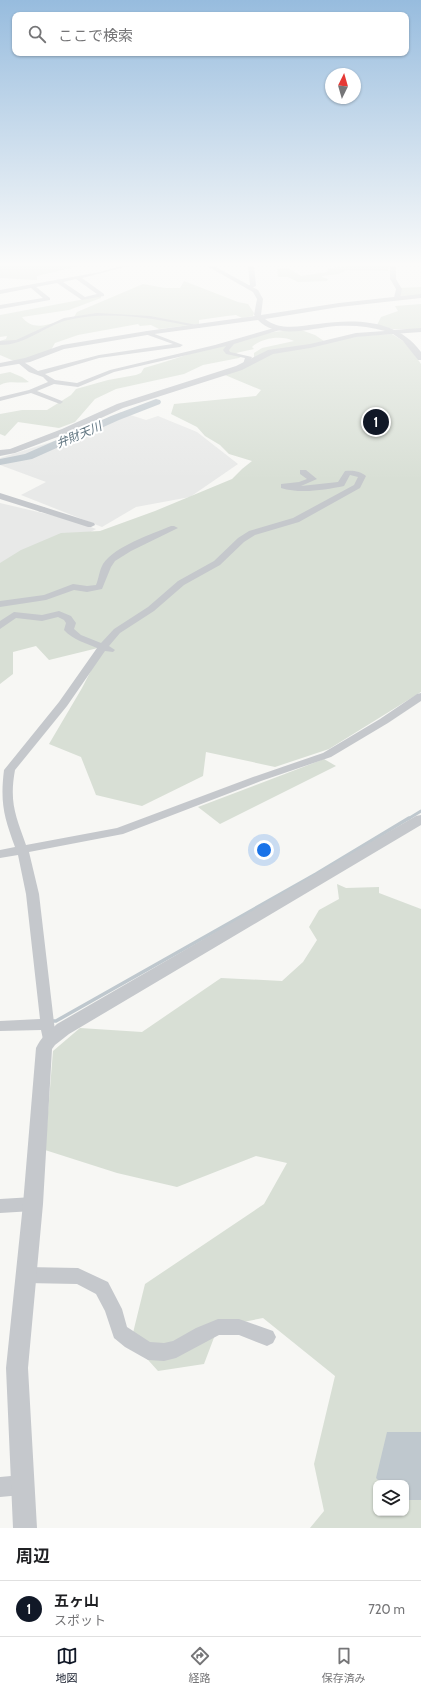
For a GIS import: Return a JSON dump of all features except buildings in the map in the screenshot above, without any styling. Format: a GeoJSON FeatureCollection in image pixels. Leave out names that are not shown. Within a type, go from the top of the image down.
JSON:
{"type":"FeatureCollection","features":[{"type":"Feature","properties":{"kind":"street"},"geometry":{"type":"LineString","coordinates":[[0,343],[17,341],[24,337]]}},
{"type":"Feature","properties":{"kind":"street"},"geometry":{"type":"LineString","coordinates":[[0,365],[20,362],[55,349],[122,337]]}},
{"type":"Feature","properties":{"kind":"street"},"geometry":{"type":"LineString","coordinates":[[38,373],[47,372],[75,362],[180,345],[172,341],[155,337]]}},
{"type":"Feature","properties":{"kind":"street"},"geometry":{"type":"LineString","coordinates":[[20,362],[32,371],[53,382],[78,385],[112,371],[248,337]]}},
{"type":"Feature","properties":{"kind":"street"},"geometry":{"type":"LineString","coordinates":[[0,453],[12,451],[65,431],[120,406],[239,368],[271,352],[310,346],[346,337]]}},
{"type":"Feature","properties":{"kind":"street"},"geometry":{"type":"LineString","coordinates":[[403,337],[419,350],[421,358]]}},
{"type":"Feature","properties":{"kind":"street"},"geometry":{"type":"LineString","coordinates":[[232,342],[226,350],[228,353],[249,357],[246,364]]}},
{"type":"Feature","properties":{"kind":"street"},"geometry":{"type":"LineString","coordinates":[[120,354],[139,364]]}},
{"type":"Feature","properties":{"kind":"street"},"geometry":{"type":"LineString","coordinates":[[0,399],[31,391],[53,382]]}},
{"type":"Feature","properties":{"kind":"street"},"geometry":{"type":"LineString","coordinates":[[31,391],[60,402]]}},
{"type":"Feature","properties":{"kind":"street"},"geometry":{"type":"LineString","coordinates":[[25,1528],[17,1368],[34,1204],[44,1048],[48,1032],[34,906],[27,867],[22,850],[10,826],[3,807],[1,793],[2,783],[10,770],[107,648],[117,631],[151,609],[181,583],[217,563],[242,540],[256,532],[296,520],[357,486],[362,476],[359,474],[348,473],[341,484],[334,485],[300,489],[284,486],[300,484],[313,479],[303,472]]}},
{"type":"Feature","properties":{"kind":"street"},"geometry":{"type":"LineString","coordinates":[[0,496],[91,524]]}},
{"type":"Feature","properties":{"kind":"street"},"geometry":{"type":"LineString","coordinates":[[0,604],[46,597],[73,587],[87,589],[99,587],[102,583],[108,563],[133,547],[174,528]]}},
{"type":"Feature","properties":{"kind":"street"},"geometry":{"type":"LineString","coordinates":[[0,626],[14,615],[42,618],[59,614],[68,618],[71,622],[69,630],[78,637],[107,648]]}},
{"type":"Feature","properties":{"kind":"street"},"geometry":{"type":"LineString","coordinates":[[0,854],[119,831],[257,779],[327,755],[384,721],[421,696]]}},
{"type":"Feature","properties":{"kind":"street"},"geometry":{"type":"LineString","coordinates":[[0,1026],[48,1032],[63,1029],[421,819]]}},
{"type":"Feature","properties":{"kind":"street"},"geometry":{"type":"LineString","coordinates":[[0,1206],[34,1204]]}},
{"type":"Feature","properties":{"kind":"street"},"geometry":{"type":"LineString","coordinates":[[26,1275],[78,1276],[102,1288],[112,1309],[120,1332],[131,1341],[148,1351],[164,1352],[176,1349],[202,1334],[218,1327],[240,1327],[267,1337]]}},
{"type":"Feature","properties":{"kind":"street"},"geometry":{"type":"LineString","coordinates":[[0,1488],[22,1485]]}},
{"type":"Feature","properties":{"kind":"shaded area"},"geometry":{"type":"Polygon","coordinates":[[[7,337],[71,337],[55,343],[51,350],[28,359],[14,361],[0,355],[0,341],[7,337]]]}},
{"type":"Feature","properties":{"kind":"shaded area"},"geometry":{"type":"Polygon","coordinates":[[[318,337],[324,341],[315,343],[353,337],[397,337],[406,343],[421,364],[421,692],[329,749],[275,767],[206,752],[203,776],[142,806],[96,795],[81,757],[49,744],[82,688],[102,649],[98,648],[49,660],[36,646],[13,652],[13,674],[0,684],[0,563],[21,550],[61,533],[100,531],[155,511],[232,479],[252,461],[229,454],[220,445],[205,436],[197,427],[171,414],[174,404],[256,396],[261,390],[225,375],[254,360],[254,353],[262,348],[294,341],[284,338],[267,339],[252,347],[254,349],[236,353],[242,356],[239,358],[203,365],[184,374],[116,389],[95,399],[75,422],[59,428],[18,422],[5,436],[0,434],[0,414],[22,410],[47,410],[71,395],[76,389],[108,380],[136,375],[141,373],[144,368],[241,338],[318,337]]]}},
{"type":"Feature","properties":{"kind":"shaded area"},"geometry":{"type":"Polygon","coordinates":[[[10,372],[29,382],[7,383],[0,385],[0,374],[10,372]]]}},
{"type":"Feature","properties":{"kind":"shaded area"},"geometry":{"type":"Polygon","coordinates":[[[121,412],[146,420],[158,416],[197,432],[238,464],[190,497],[136,507],[102,527],[21,495],[46,482],[0,465],[0,458],[80,433],[121,412]]]}},
{"type":"Feature","properties":{"kind":"shaded area"},"geometry":{"type":"Polygon","coordinates":[[[0,503],[72,520],[96,529],[70,543],[0,564],[0,503]]]}},
{"type":"Feature","properties":{"kind":"shaded area"},"geometry":{"type":"Polygon","coordinates":[[[324,759],[336,766],[220,824],[198,807],[324,759]]]}},
{"type":"Feature","properties":{"kind":"shaded area"},"geometry":{"type":"Polygon","coordinates":[[[337,884],[346,888],[379,887],[379,893],[421,909],[421,1528],[310,1528],[324,1511],[314,1464],[335,1376],[263,1318],[218,1327],[204,1364],[158,1371],[131,1341],[145,1284],[264,1204],[287,1163],[256,1156],[177,1187],[117,1173],[45,1150],[53,1051],[80,1028],[142,1032],[221,978],[282,981],[303,962],[317,940],[309,927],[319,910],[339,899],[337,884]]]}},
{"type":"Feature","properties":{"kind":"shaded area"},"geometry":{"type":"Polygon","coordinates":[[[387,1432],[421,1432],[421,1500],[409,1500],[409,1480],[378,1480],[376,1478],[387,1432]]]}},
{"type":"Feature","properties":{"kind":"waterway","name":"弁財天川"},"geometry":{"type":"LineString","coordinates":[[0,462],[28,457],[115,418],[156,402]]}},
{"type":"Feature","properties":{"kind":"waterway"},"geometry":{"type":"LineString","coordinates":[[408,819],[421,811]]}},
{"type":"Feature","properties":{"kind":"waterway"},"geometry":{"type":"LineString","coordinates":[[51,1021],[56,1021],[316,874],[409,818]]}},
{"type":"Feature","properties":{"kind":"place","name":"五ヶ山"},"geometry":{"type":"Point","coordinates":[376,422]}}]}
